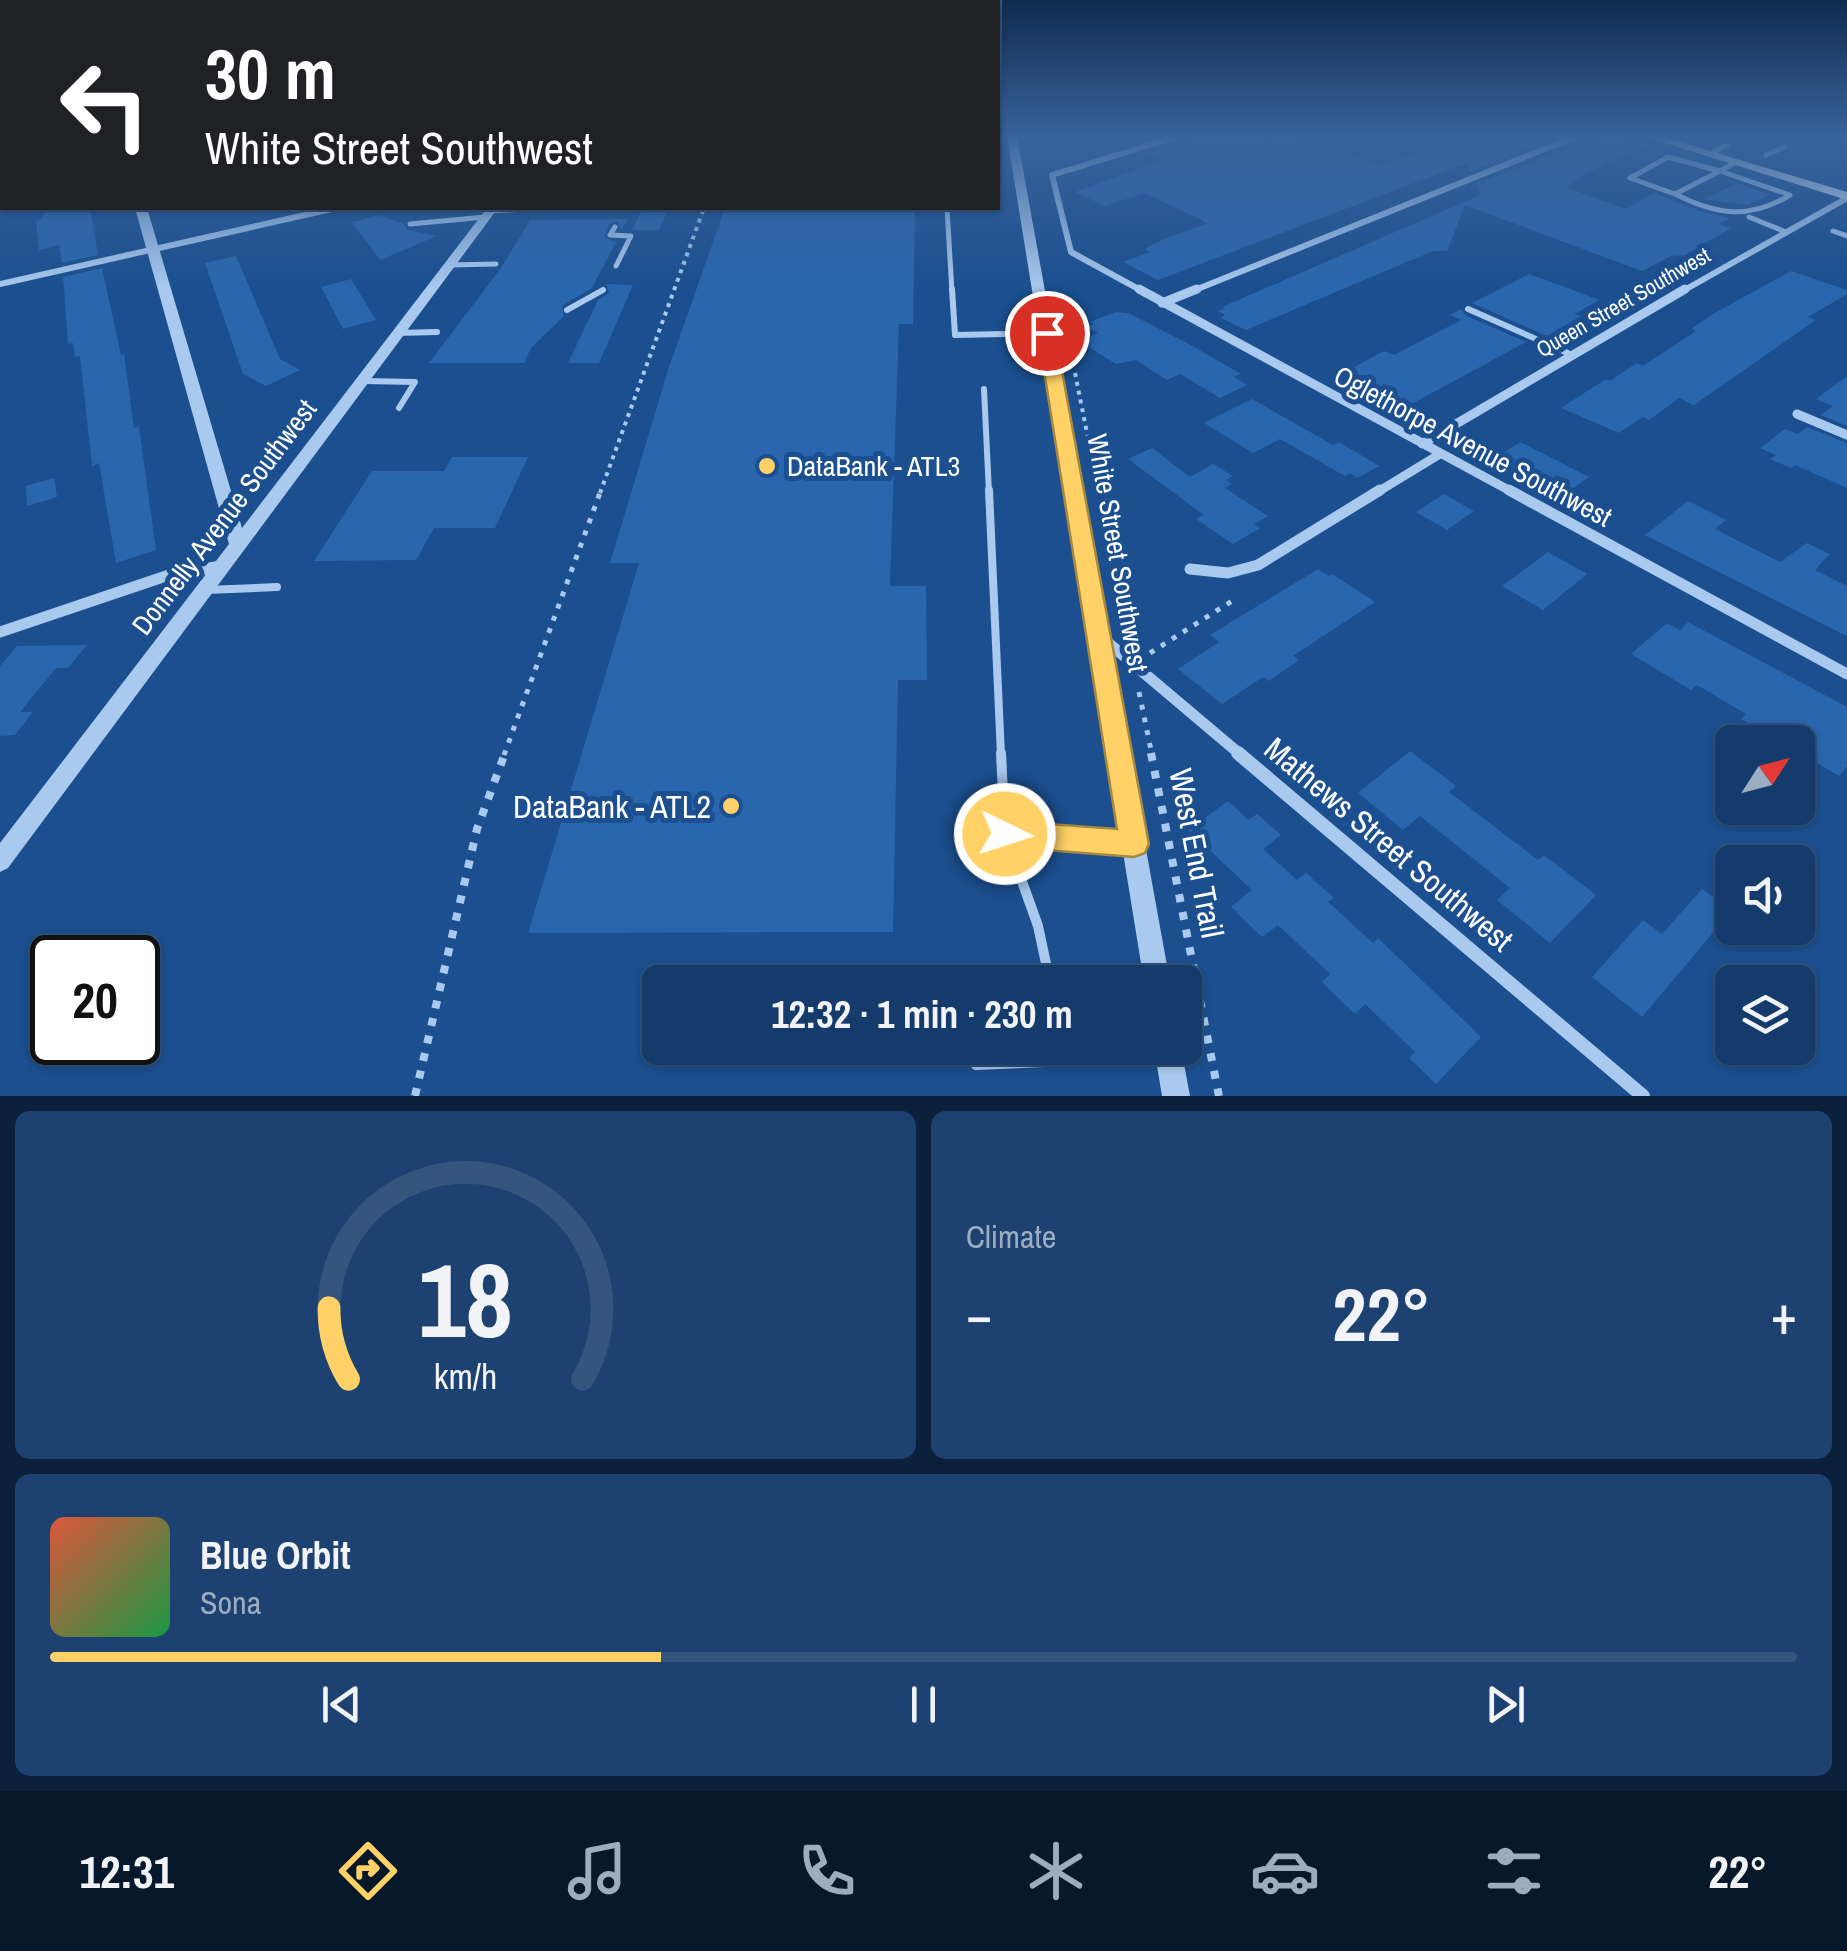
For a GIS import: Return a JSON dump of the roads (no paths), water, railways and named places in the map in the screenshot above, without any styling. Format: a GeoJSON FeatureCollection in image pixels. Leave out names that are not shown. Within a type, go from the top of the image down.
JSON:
{"type":"FeatureCollection","features":[{"type":"Feature","properties":{"kind":"main road"},"geometry":{"type":"LineString","coordinates":[[1816,187],[1847,197]]}},
{"type":"Feature","properties":{"kind":"street","name":"White Street Southwest"},"geometry":{"type":"LineString","coordinates":[[1021,187],[1154,965]]}},
{"type":"Feature","properties":{"kind":"street","name":"Oglethorpe Avenue Southwest"},"geometry":{"type":"LineString","coordinates":[[1054,187],[1067,248],[1079,257],[1847,674]]}},
{"type":"Feature","properties":{"kind":"street"},"geometry":{"type":"LineString","coordinates":[[1162,303],[1450,187]]}},
{"type":"Feature","properties":{"kind":"street","name":"Queen Street Southwest"},"geometry":{"type":"LineString","coordinates":[[1422,444],[1570,354],[1847,197]]}},
{"type":"Feature","properties":{"kind":"street"},"geometry":{"type":"LineString","coordinates":[[142,210],[238,545]]}},
{"type":"Feature","properties":{"kind":"street"},"geometry":{"type":"LineString","coordinates":[[0,284],[327,210]]}},
{"type":"Feature","properties":{"kind":"street","name":"Donnelly Avenue Southwest"},"geometry":{"type":"LineString","coordinates":[[0,860],[488,212]]}},
{"type":"Feature","properties":{"kind":"street"},"geometry":{"type":"LineString","coordinates":[[1797,414],[1847,435]]}},
{"type":"Feature","properties":{"kind":"street"},"geometry":{"type":"LineString","coordinates":[[1190,570],[1228,573],[1258,565],[1440,454]]}},
{"type":"Feature","properties":{"kind":"street"},"geometry":{"type":"LineString","coordinates":[[0,632],[169,575],[221,566]]}},
{"type":"Feature","properties":{"kind":"street","name":"Mathews Street Southwest"},"geometry":{"type":"LineString","coordinates":[[1099,635],[1643,1096]]}},
{"type":"Feature","properties":{"kind":"street"},"geometry":{"type":"LineString","coordinates":[[1171,1065],[1176,1096]]}},
{"type":"Feature","properties":{"kind":"lane"},"geometry":{"type":"LineString","coordinates":[[1653,187],[1786,232]]}},
{"type":"Feature","properties":{"kind":"lane"},"geometry":{"type":"LineString","coordinates":[[1675,194],[1688,187]]}},
{"type":"Feature","properties":{"kind":"lane"},"geometry":{"type":"LineString","coordinates":[[1749,217],[1790,195],[1766,187]]}},
{"type":"Feature","properties":{"kind":"lane"},"geometry":{"type":"LineString","coordinates":[[410,224],[516,210]]}},
{"type":"Feature","properties":{"kind":"lane"},"geometry":{"type":"LineString","coordinates":[[947,210],[955,335],[1047,333]]}},
{"type":"Feature","properties":{"kind":"lane"},"geometry":{"type":"LineString","coordinates":[[615,227],[610,236],[631,236],[616,266]]}},
{"type":"Feature","properties":{"kind":"lane"},"geometry":{"type":"LineString","coordinates":[[1832,231],[1847,236]]}},
{"type":"Feature","properties":{"kind":"lane"},"geometry":{"type":"LineString","coordinates":[[448,265],[496,264]]}},
{"type":"Feature","properties":{"kind":"lane"},"geometry":{"type":"LineString","coordinates":[[567,310],[603,290]]}},
{"type":"Feature","properties":{"kind":"lane"},"geometry":{"type":"LineString","coordinates":[[1468,309],[1570,354]]}},
{"type":"Feature","properties":{"kind":"lane"},"geometry":{"type":"LineString","coordinates":[[397,333],[438,332]]}},
{"type":"Feature","properties":{"kind":"lane"},"geometry":{"type":"LineString","coordinates":[[361,381],[414,382],[400,408]]}},
{"type":"Feature","properties":{"kind":"lane"},"geometry":{"type":"LineString","coordinates":[[984,389],[1005,834],[1038,926],[1046,965]]}},
{"type":"Feature","properties":{"kind":"lane"},"geometry":{"type":"LineString","coordinates":[[203,590],[277,587]]}},
{"type":"Feature","properties":{"kind":"lane"},"geometry":{"type":"LineString","coordinates":[[1005,834],[1134,844]]}},
{"type":"Feature","properties":{"kind":"place","name":"DataBank - ATL3"},"geometry":{"type":"Point","coordinates":[767,466]}},
{"type":"Feature","properties":{"kind":"place","name":"DataBank - ATL2"},"geometry":{"type":"Point","coordinates":[731,806]}}]}
